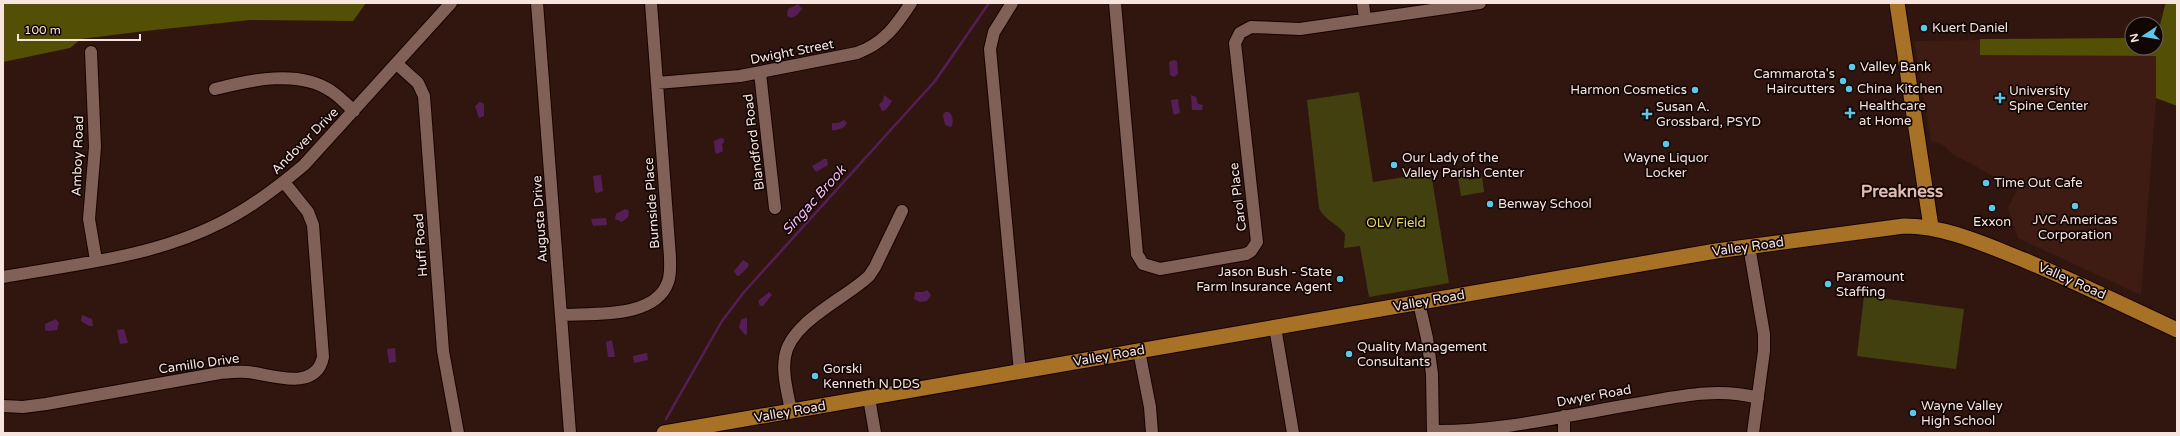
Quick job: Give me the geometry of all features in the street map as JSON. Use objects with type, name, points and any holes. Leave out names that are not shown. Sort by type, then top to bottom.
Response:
[{"type":"main road","points":[[1897,3],[1931,227]]},
{"type":"main road","name":"Valley Road","points":[[664,433],[1749,246],[1904,226],[1931,227],[1972,240],[2029,262],[2082,285],[2177,330]]},
{"type":"street","name":"Andover Drive","points":[[3,277],[146,251],[196,234],[242,211],[284,182],[318,151],[451,3]]},
{"type":"street","name":"Augusta Drive","points":[[537,3],[570,433]]},
{"type":"street","name":"Burnside Place","points":[[561,315],[636,309],[658,297],[668,283],[670,257],[650,3]]},
{"type":"street","name":"Dwight Street","points":[[657,83],[725,78],[857,53],[868,49],[888,36],[911,3]]},
{"type":"street","points":[[1012,3],[994,32],[990,49],[1020,372]]},
{"type":"street","name":"Carol Place","points":[[1115,3],[1137,254],[1143,264],[1155,269],[1246,254],[1251,251],[1257,242],[1235,43],[1240,33],[1251,27],[1258,26],[1295,29],[1480,3]]},
{"type":"street","points":[[1363,3],[1365,19]]},
{"type":"street","name":"Amboy Road","points":[[90,52],[95,147],[89,219],[96,260]]},
{"type":"street","name":"Huff Road","points":[[396,64],[418,83],[424,96],[443,351],[458,433]]},
{"type":"street","name":"Blandford Road","points":[[760,72],[775,208]]},
{"type":"street","points":[[215,89],[238,83],[296,79],[315,83],[330,91],[354,111]]},
{"type":"street","name":"Camillo Drive","points":[[3,406],[46,404],[220,372],[247,372],[292,380],[307,377],[313,374],[322,363],[323,357],[313,225],[308,212],[284,182]]},
{"type":"street","points":[[791,411],[784,365],[788,346],[793,337],[806,324],[869,276],[875,268],[902,211]]},
{"type":"street","points":[[1749,246],[1764,334],[1753,433]]},
{"type":"street","points":[[1419,303],[1432,374],[1433,432]]},
{"type":"street","points":[[1275,328],[1293,433]]},
{"type":"street","points":[[1139,351],[1150,407],[1152,433]]},
{"type":"street","name":"Dwyer Road","points":[[1433,432],[1476,430],[1693,393],[1727,392],[1758,398]]},
{"type":"street","points":[[869,398],[875,433]]},
{"type":"street","points":[[1564,416],[1564,433]]},
{"type":"shaded area","points":[[3,3],[366,3],[353,21],[250,20],[145,31],[81,39],[70,48],[3,62]]},
{"type":"shaded area","points":[[2167,3],[2177,3],[2177,106],[2156,98],[2156,56],[2164,56],[2164,16],[2162,16]]},
{"type":"shaded area","points":[[798,4],[802,9],[797,15],[791,18],[787,16],[788,9]]},
{"type":"shaded area","points":[[2124,38],[2124,56],[2156,56],[2156,98],[2141,295],[2018,238],[2008,208],[2017,189],[1951,153],[1943,145],[1931,141],[1914,41]]},
{"type":"shaded area","points":[[2124,38],[2124,56],[1980,55],[1980,39]]},
{"type":"shaded area","points":[[1173,60],[1177,61],[1178,74],[1174,77],[1170,75],[1169,62]]},
{"type":"shaded area","points":[[884,95],[892,101],[886,110],[882,111],[879,104],[883,101]]},
{"type":"shaded area","points":[[1191,95],[1196,97],[1198,104],[1203,105],[1202,110],[1192,110]]},
{"type":"shaded area","points":[[1178,99],[1180,113],[1175,115],[1173,113],[1171,100]]},
{"type":"shaded area","points":[[480,102],[484,104],[484,116],[479,118],[475,106]]},
{"type":"shaded area","points":[[945,112],[949,112],[952,117],[953,123],[951,127],[945,125],[943,115]]},
{"type":"shaded area","points":[[844,120],[847,123],[843,128],[832,130],[832,123],[838,123]]},
{"type":"shaded area","points":[[721,138],[724,139],[722,144],[723,151],[717,154],[715,152],[714,141]]},
{"type":"shaded area","points":[[824,159],[827,159],[828,165],[816,172],[812,166]]},
{"type":"shaded area","points":[[601,175],[603,191],[597,193],[595,192],[593,176]]},
{"type":"shaded area","points":[[625,209],[629,211],[628,217],[622,222],[615,219],[616,214]]},
{"type":"shaded area","points":[[606,218],[607,225],[593,226],[591,219]]},
{"type":"shaded area","points":[[743,260],[748,263],[749,266],[739,276],[737,276],[734,271]]},
{"type":"shaded area","points":[[927,290],[931,295],[927,301],[920,302],[914,299],[915,292],[923,292]]},
{"type":"shaded area","points":[[769,292],[772,295],[763,306],[760,306],[758,301]]},
{"type":"shaded area","points":[[82,315],[92,319],[93,326],[89,326],[81,321]]},
{"type":"shaded area","points":[[747,318],[747,334],[745,335],[739,327],[741,320]]},
{"type":"shaded area","points":[[56,319],[59,323],[57,330],[45,330],[45,324]]},
{"type":"shaded area","points":[[124,329],[128,343],[120,344],[117,330]]},
{"type":"shaded area","points":[[612,340],[615,357],[608,357],[606,342]]},
{"type":"shaded area","points":[[395,348],[396,362],[389,363],[387,349]]},
{"type":"shaded area","points":[[647,353],[648,360],[634,363],[633,356]]},
{"type":"green space","name":"OLV Field","points":[[1359,92],[1373,182],[1431,173],[1449,283],[1369,297],[1360,246],[1344,248],[1345,234],[1322,213],[1319,208],[1307,100]]},
{"type":"green space","points":[[1469,176],[1469,180],[1482,177],[1484,192],[1461,196],[1458,178]]},
{"type":"green space","points":[[1864,296],[1964,309],[1956,369],[1857,356]]},
{"type":"waterway","name":"Singac Brook","points":[[666,419],[722,321],[744,292],[935,81],[989,3]]},
{"type":"place","name":"Kuert Daniel","points":[[1924,28]]},
{"type":"place","name":"Valley Bank","points":[[1852,67]]},
{"type":"place","name":"Cammarota's Haircutters","points":[[1843,81]]},
{"type":"place","name":"China Kitchen","points":[[1849,89]]},
{"type":"place","name":"Harmon Cosmetics","points":[[1695,90]]},
{"type":"place","name":"University Spine Center","points":[[2000,98]]},
{"type":"place","name":"Healthcare at Home","points":[[1850,113]]},
{"type":"place","name":"Susan A. Grossbard, PSYD","points":[[1647,114]]},
{"type":"place","name":"Wayne Liquor Locker","points":[[1666,144]]},
{"type":"place","name":"Our Lady of the Valley Parish Center","points":[[1394,165]]},
{"type":"place","name":"Time Out Cafe","points":[[1986,183]]},
{"type":"place","name":"Benway School","points":[[1490,204]]},
{"type":"place","name":"JVC Americas Corporation","points":[[2075,206]]},
{"type":"place","name":"Exxon","points":[[1992,208]]},
{"type":"place","name":"Jason Bush - State Farm Insurance Agent","points":[[1340,279]]},
{"type":"place","name":"Paramount Staffing","points":[[1828,284]]},
{"type":"place","name":"Quality Management Consultants","points":[[1349,354]]},
{"type":"place","name":"Gorski Kenneth N DDS","points":[[815,376]]},
{"type":"place","name":"Wayne Valley High School","points":[[1913,413]]},
{"type":"district","name":"Preakness","points":[[1902,191]]}]
